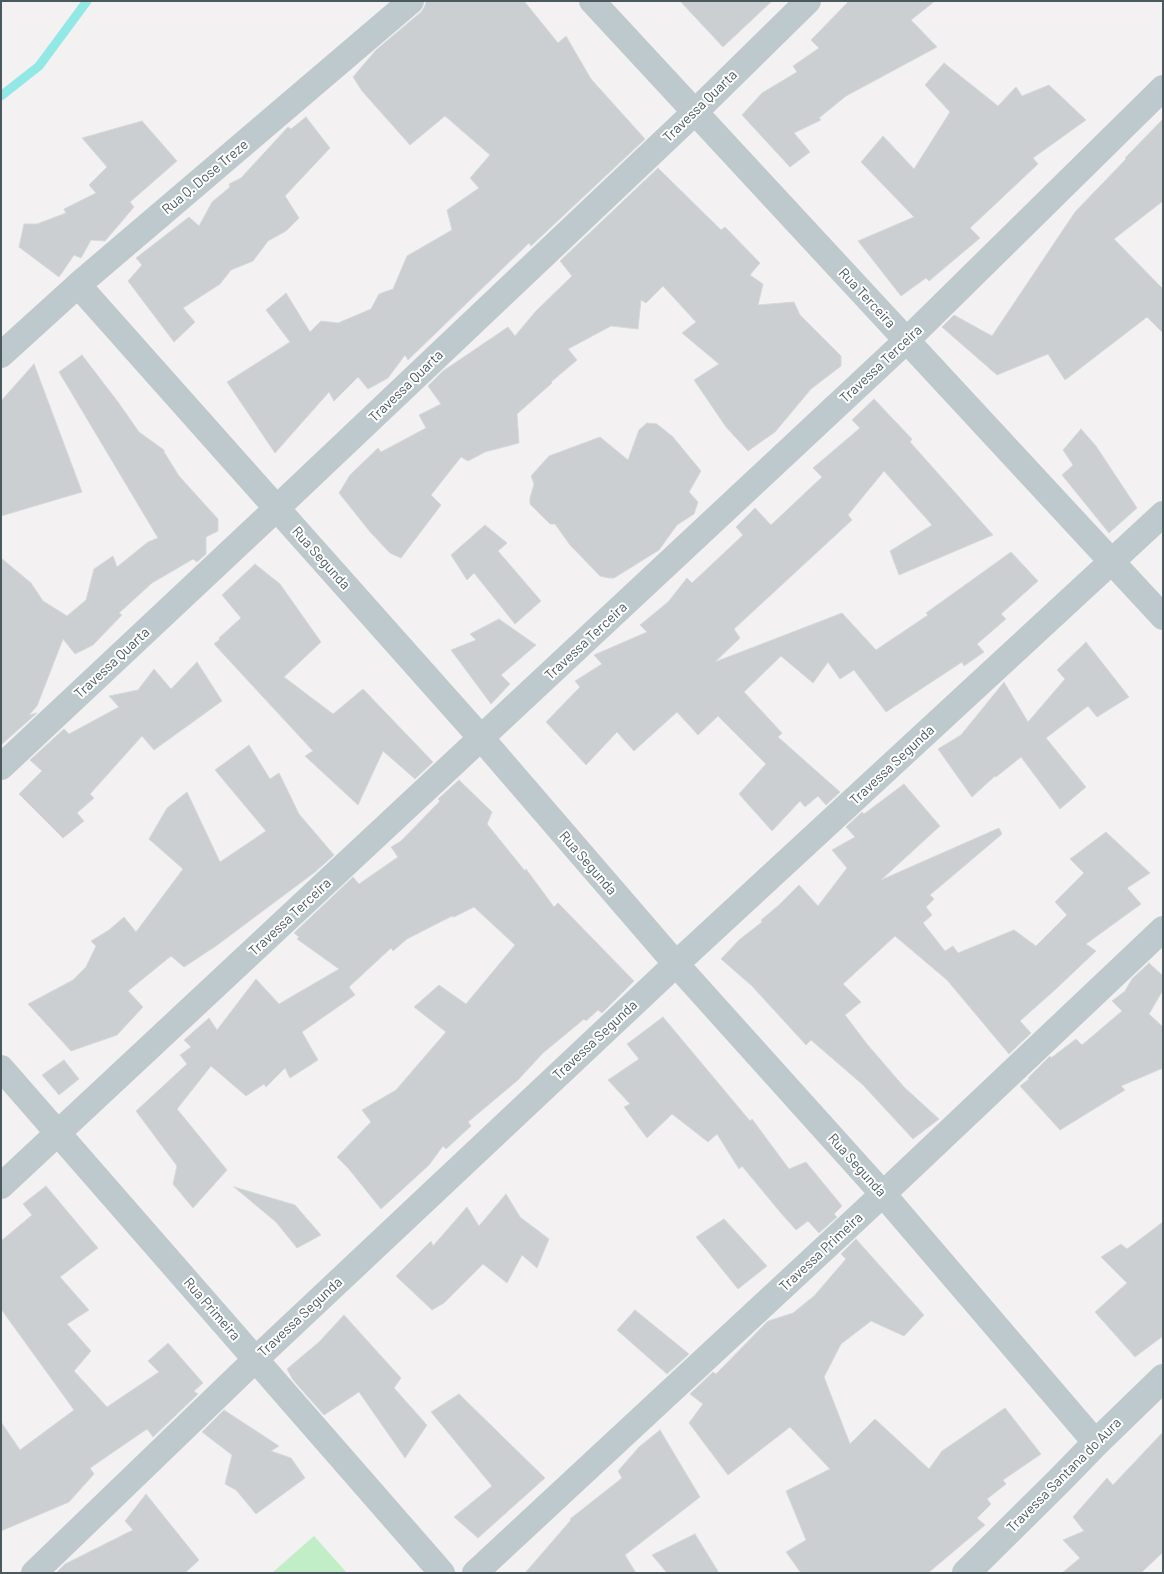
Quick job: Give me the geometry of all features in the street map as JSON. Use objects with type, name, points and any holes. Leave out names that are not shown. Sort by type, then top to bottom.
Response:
[{"type":"street","name":"Rua Q. Dose Treze","points":[[1,356],[78,286],[411,1]]},
{"type":"street","name":"Rua Terceira","points":[[592,1],[1163,617]]},
{"type":"street","name":"Travessa Quarta","points":[[1,767],[695,112],[808,1]]},
{"type":"street","name":"Travessa Terceira","points":[[1,1186],[906,340],[1163,88]]},
{"type":"street","name":"Rua Segunda","points":[[78,286],[482,738],[676,964],[884,1194],[1096,1443]]},
{"type":"street","name":"Travessa Segunda","points":[[34,1573],[256,1359],[676,964],[1163,514]]},
{"type":"street","name":"Travessa Primeira","points":[[475,1573],[884,1194],[1163,929]]},
{"type":"street","name":"Rua Primeira","points":[[1,1068],[442,1573]]},
{"type":"street","name":"Travessa Santana do Aura","points":[[966,1573],[1163,1378]]},
{"type":"green space","points":[[314,1536],[347,1573],[272,1573]]},
{"type":"building","points":[[426,1],[524,1],[558,43],[566,36],[591,79],[645,139],[531,246],[529,243],[408,360],[405,355],[388,378],[368,389],[358,377],[334,401],[329,392],[275,453],[227,382],[290,342],[266,310],[286,293],[310,332],[321,321],[338,323],[371,309],[379,294],[393,289],[407,256],[452,230],[447,210],[479,188],[470,178],[490,155],[445,116],[410,145],[362,91],[353,77],[376,50],[421,12]]},
{"type":"building","points":[[680,1],[772,1],[723,47]]},
{"type":"building","points":[[849,1],[935,1],[911,20],[937,47],[846,96],[819,118],[821,120],[794,133],[810,152],[790,167],[742,115],[762,93],[797,72],[793,66],[819,48],[811,40]]},
{"type":"building","points":[[944,63],[998,106],[1016,87],[1022,96],[1049,85],[1086,120],[1033,158],[1038,164],[970,228],[980,238],[929,281],[926,278],[901,296],[858,241],[914,217],[861,162],[883,136],[914,169],[950,112],[925,85]]},
{"type":"building","points":[[306,117],[330,148],[285,196],[299,218],[286,231],[268,241],[253,261],[231,270],[220,284],[183,308],[195,322],[174,342],[128,281],[142,265],[136,258],[189,217],[199,226],[212,202],[230,187],[229,184],[241,178],[288,127],[291,129]]},
{"type":"building","points":[[1163,119],[1163,201],[1114,239],[1163,289],[1163,333],[1147,317],[1065,380],[1048,354],[997,375],[942,327],[954,315],[992,336],[1075,212]]},
{"type":"building","points":[[142,121],[177,161],[130,202],[134,207],[105,241],[91,240],[81,258],[74,255],[59,277],[19,247],[24,224],[37,224],[66,213],[64,209],[96,193],[89,185],[107,167],[82,138]]},
{"type":"building","points":[[658,168],[721,230],[725,227],[760,263],[750,275],[763,284],[758,305],[794,302],[800,315],[841,356],[841,366],[811,389],[775,432],[748,451],[726,427],[694,380],[719,364],[682,333],[696,322],[663,286],[646,303],[641,300],[638,329],[611,326],[568,349],[577,360],[517,414],[519,443],[485,452],[468,461],[461,457],[431,495],[441,505],[401,558],[390,553],[371,533],[339,493],[350,475],[378,448],[381,452],[426,428],[419,415],[441,404],[428,386],[443,371],[508,327],[515,336],[536,311],[572,276],[560,261]]},
{"type":"building","points":[[82,355],[139,432],[164,450],[179,476],[218,519],[218,531],[206,537],[206,554],[197,562],[193,559],[152,583],[119,613],[122,615],[93,645],[75,654],[63,639],[37,706],[29,715],[37,713],[1,745],[1,558],[31,583],[43,601],[67,616],[86,600],[94,569],[113,556],[117,567],[148,542],[158,538],[59,372]]},
{"type":"building","points":[[34,364],[82,492],[1,516],[1,401]]},
{"type":"building","points":[[874,399],[912,439],[910,442],[993,535],[899,575],[890,551],[932,525],[884,471],[848,515],[852,520],[734,629],[740,638],[715,662],[842,613],[876,650],[928,615],[926,613],[1011,552],[1038,581],[1001,614],[1006,619],[977,644],[984,652],[964,666],[962,662],[886,712],[854,670],[840,679],[828,662],[813,683],[781,656],[744,692],[782,733],[778,737],[840,792],[826,805],[818,796],[805,807],[800,801],[772,831],[739,794],[766,764],[718,716],[698,735],[677,712],[634,751],[617,732],[586,765],[546,722],[580,687],[575,681],[602,664],[594,655],[647,632],[640,625],[668,602],[687,578],[692,583],[743,535],[736,527],[755,508],[771,525],[822,477],[813,468],[860,428],[852,420]]},
{"type":"building","points":[[647,423],[657,424],[673,437],[701,471],[689,492],[698,502],[694,514],[677,525],[659,550],[614,578],[600,576],[570,545],[555,524],[550,524],[530,504],[534,484],[531,476],[549,456],[600,437],[628,460],[639,430]]},
{"type":"building","points":[[1081,429],[1096,446],[1137,508],[1109,533],[1062,475],[1073,465],[1063,450]]},
{"type":"building","points":[[485,525],[507,543],[498,551],[541,601],[515,624],[474,573],[467,580],[451,555]]},
{"type":"building","points":[[255,564],[280,584],[321,642],[284,677],[333,714],[363,689],[433,762],[415,779],[383,751],[358,805],[305,756],[313,751],[214,644],[241,618],[222,595]]},
{"type":"building","points":[[499,619],[536,645],[501,675],[510,684],[491,704],[451,650],[476,640],[470,634]]},
{"type":"building","points":[[1086,642],[1129,697],[1097,717],[1088,706],[1046,738],[1086,787],[1060,809],[1021,757],[995,776],[972,797],[938,749],[961,735],[1004,682],[1028,722],[1065,679],[1057,670]]},
{"type":"building","points":[[197,662],[222,701],[154,750],[142,736],[90,794],[94,798],[77,813],[84,821],[63,838],[19,794],[42,771],[30,760],[64,729],[69,734],[119,707],[109,696],[138,690],[154,669],[171,689]]},
{"type":"building","points":[[249,745],[270,779],[279,773],[299,814],[334,855],[315,872],[216,946],[184,967],[171,956],[128,991],[143,1007],[117,1035],[71,1051],[28,1004],[73,980],[86,967],[96,946],[91,941],[109,930],[124,917],[136,932],[183,869],[149,839],[167,808],[187,792],[220,862],[266,831],[215,770]]},
{"type":"building","points":[[459,780],[492,812],[487,824],[525,871],[526,869],[554,907],[558,903],[634,981],[602,1013],[598,1010],[586,1021],[584,1019],[543,1053],[518,1080],[468,1122],[471,1126],[446,1149],[443,1146],[429,1165],[381,1209],[337,1157],[371,1122],[362,1110],[396,1090],[446,1032],[414,1007],[439,985],[466,1004],[515,945],[474,907],[407,939],[393,951],[391,948],[349,987],[355,995],[302,1032],[318,1060],[290,1078],[285,1068],[266,1087],[264,1084],[246,1096],[211,1066],[177,1109],[227,1170],[193,1208],[173,1184],[177,1166],[136,1111],[187,1064],[180,1055],[191,1047],[184,1040],[209,1018],[217,1030],[256,979],[279,1004],[339,969],[297,939],[299,937],[294,933],[353,877],[359,884],[398,857],[391,847],[401,841],[440,801],[438,799]]},
{"type":"building","points":[[904,784],[940,826],[881,880],[999,828],[1002,834],[930,895],[934,899],[926,907],[932,915],[923,923],[945,951],[953,946],[958,953],[1014,930],[1036,946],[1067,915],[1055,902],[1084,873],[1070,859],[1106,832],[1150,873],[1127,888],[1141,904],[1086,944],[1096,951],[1020,1021],[1031,1033],[1009,1054],[947,980],[895,936],[843,984],[861,1002],[845,1015],[904,1087],[939,1119],[913,1139],[863,1085],[811,1040],[806,1045],[752,986],[721,959],[799,885],[818,906],[847,868],[832,850],[855,837],[846,827],[862,812],[864,814]]},
{"type":"building","points":[[1149,963],[1163,976],[1163,990],[1149,1014],[1163,1027],[1163,1068],[1121,1086],[1125,1090],[1060,1130],[1020,1086],[1050,1056],[1051,1058],[1076,1039],[1082,1045],[1122,1011],[1112,1001],[1125,991],[1132,979]]},
{"type":"building","points":[[663,1017],[750,1121],[752,1119],[789,1169],[806,1162],[842,1206],[834,1214],[837,1217],[819,1233],[808,1221],[796,1230],[742,1166],[739,1169],[717,1134],[708,1142],[672,1114],[647,1138],[624,1107],[630,1104],[608,1080],[639,1059],[627,1044]]},
{"type":"building","points":[[64,1060],[79,1079],[59,1095],[42,1075]]},
{"type":"building","points":[[46,1186],[98,1248],[60,1277],[89,1310],[67,1324],[91,1351],[74,1371],[107,1407],[159,1372],[148,1361],[168,1343],[203,1383],[194,1391],[198,1394],[153,1437],[147,1429],[90,1468],[94,1474],[69,1502],[1,1531],[1,1422],[20,1450],[74,1410],[1,1309],[1,1241],[32,1215],[23,1204]]},
{"type":"building","points":[[234,1187],[295,1205],[321,1235],[297,1248],[276,1222]]},
{"type":"building","points":[[506,1194],[520,1217],[549,1239],[537,1268],[522,1255],[507,1283],[483,1264],[444,1303],[432,1310],[396,1276],[431,1241],[433,1246],[467,1207],[479,1226]]},
{"type":"building","points":[[724,1219],[767,1266],[738,1289],[696,1237]]},
{"type":"building","points":[[1163,1222],[1163,1336],[1135,1357],[1095,1312],[1127,1283],[1101,1257],[1121,1244],[1127,1249]]},
{"type":"building","points":[[856,1239],[924,1315],[904,1336],[871,1321],[841,1344],[824,1377],[850,1444],[875,1419],[929,1469],[942,1451],[1005,1408],[1041,1454],[1003,1480],[1006,1484],[987,1499],[991,1504],[977,1518],[985,1525],[928,1573],[801,1573],[786,1552],[806,1540],[786,1491],[830,1469],[790,1427],[728,1475],[689,1423],[703,1404],[690,1394],[713,1372],[716,1374],[768,1321],[793,1313],[814,1296],[846,1259],[841,1254]]},
{"type":"building","points":[[635,1310],[689,1354],[667,1374],[617,1330]]},
{"type":"building","points":[[344,1315],[401,1378],[394,1388],[427,1425],[405,1458],[359,1392],[324,1415],[293,1380],[287,1369],[319,1342]]},
{"type":"building","points":[[459,1394],[545,1478],[478,1538],[454,1517],[492,1486],[431,1412]]},
{"type":"building","points":[[224,1410],[279,1446],[271,1451],[291,1458],[305,1478],[256,1514],[236,1490],[225,1484],[232,1455],[202,1432]]},
{"type":"building","points":[[660,1430],[700,1497],[625,1555],[636,1573],[525,1573],[570,1519],[622,1478],[618,1471],[639,1447]]},
{"type":"building","points":[[1163,1432],[1163,1552],[1141,1573],[1062,1573],[1080,1558],[1063,1540],[1084,1531],[1073,1517],[1107,1478],[1113,1485]]},
{"type":"building","points":[[146,1494],[199,1560],[185,1573],[56,1573],[65,1564],[133,1530],[125,1521]]},
{"type":"building","points":[[695,1534],[719,1573],[667,1573],[652,1555]]},
{"type":"waterway","points":[[1,96],[39,66],[87,1]]}]
